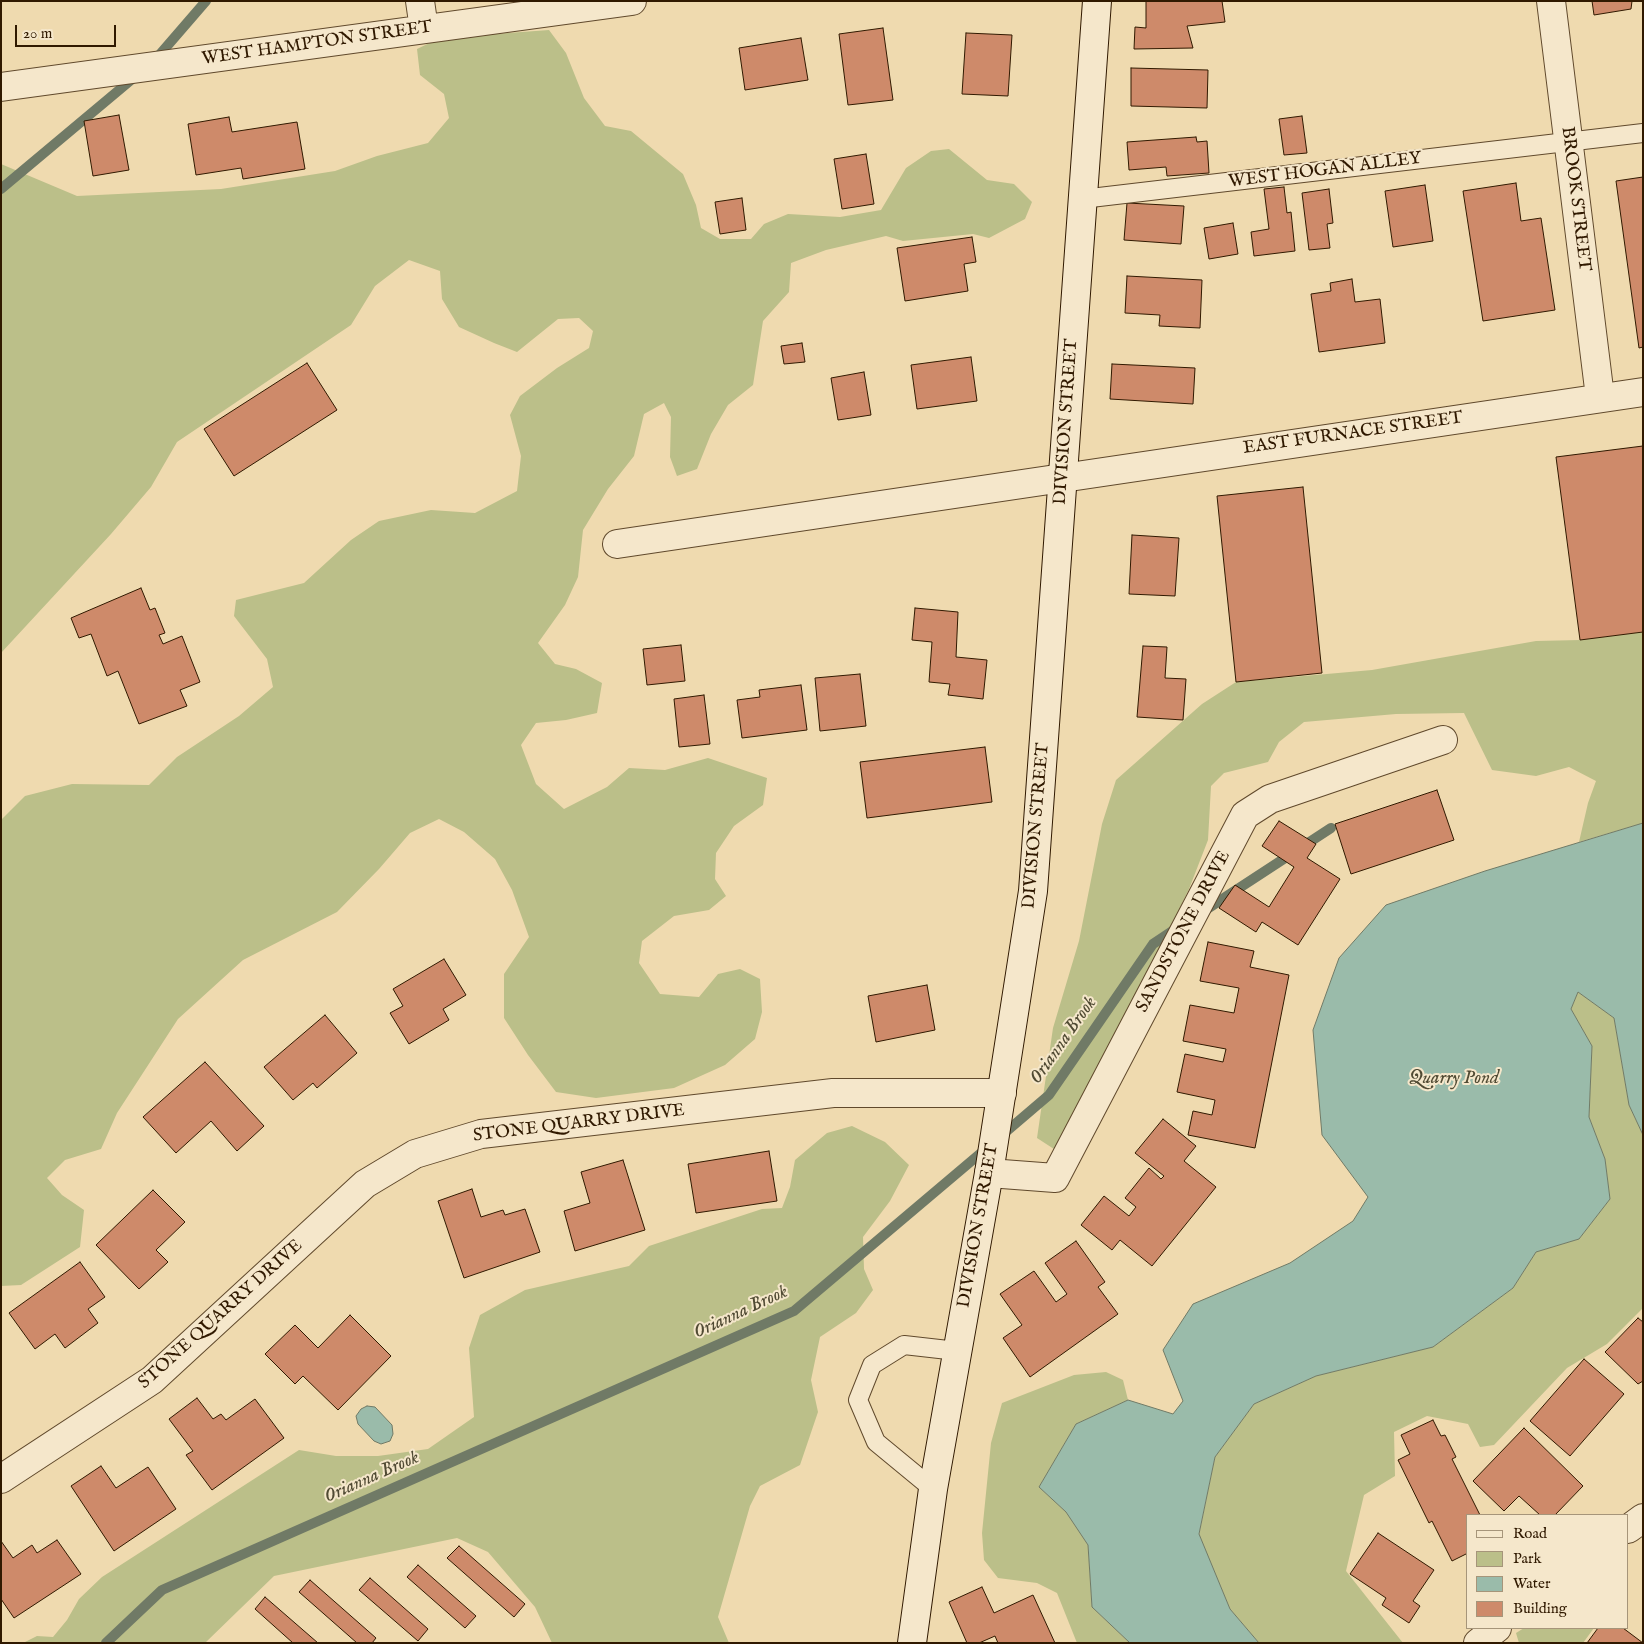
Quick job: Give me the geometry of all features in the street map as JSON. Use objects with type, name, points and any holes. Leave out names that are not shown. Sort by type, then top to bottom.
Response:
[{"type":"street","points":[[420,1],[424,29]]},
{"type":"street","name":"WEST HAMPTON STREET","points":[[1,87],[632,1]]},
{"type":"street","name":"DIVISION STREET","points":[[912,1643],[933,1489],[990,1173],[1033,891],[1097,1]]},
{"type":"street","name":"BROOK STREET","points":[[1551,1],[1600,397]]},
{"type":"street","name":"EAST FURNACE STREET","points":[[617,544],[1064,476],[1643,392]]},
{"type":"street","name":"SANDSTONE DRIVE","points":[[990,1173],[1055,1178],[1246,815],[1270,799],[1443,740]]},
{"type":"street","name":"STONE QUARRY DRIVE","points":[[1,1479],[152,1380],[365,1184],[415,1154],[481,1134],[833,1093],[1002,1093]]},
{"type":"street","points":[[1629,1528],[1643,1518]]},
{"type":"street","points":[[1478,1643],[1497,1629]]},
{"type":"lane","name":"WEST HOGAN ALLEY","points":[[1082,199],[1643,133]]},
{"type":"lane","points":[[933,1489],[876,1442],[858,1400],[872,1365],[904,1345],[958,1351]]},
{"type":"green space","points":[[549,30],[566,53],[584,98],[605,126],[631,131],[683,174],[696,205],[701,228],[720,239],[751,239],[764,224],[788,214],[840,217],[881,210],[906,168],[931,151],[949,149],[987,180],[1014,184],[1032,202],[1025,219],[989,238],[973,234],[903,241],[886,236],[826,250],[791,263],[789,292],[763,321],[753,385],[728,405],[711,434],[697,469],[677,476],[670,457],[671,417],[664,403],[644,414],[634,456],[608,489],[583,530],[578,577],[565,605],[538,643],[555,664],[576,669],[602,683],[597,713],[566,720],[536,723],[521,745],[536,784],[564,809],[607,787],[629,768],[665,770],[708,758],[767,778],[763,805],[734,826],[716,853],[715,879],[726,896],[709,910],[674,916],[642,941],[639,963],[660,994],[699,997],[718,974],[740,969],[760,979],[762,1012],[755,1039],[725,1065],[674,1088],[596,1098],[556,1092],[528,1055],[504,1018],[504,974],[529,937],[512,890],[495,859],[464,832],[439,819],[410,833],[379,869],[337,912],[243,960],[178,1019],[117,1113],[101,1149],[65,1160],[47,1178],[62,1195],[84,1210],[80,1247],[21,1285],[1,1286],[1,820],[25,796],[72,784],[149,785],[177,757],[239,716],[273,687],[267,659],[234,616],[236,600],[304,583],[351,540],[379,521],[431,510],[475,513],[517,491],[521,456],[510,415],[520,396],[557,368],[589,348],[593,331],[579,318],[558,319],[517,352],[459,327],[442,299],[440,271],[409,260],[375,286],[351,325],[177,442],[151,487],[111,534],[1,653],[1,164],[77,196],[221,189],[335,171],[377,156],[428,143],[449,118],[444,94],[420,75],[417,49],[440,38]]},
{"type":"green space","points":[[1643,632],[1643,823],[1579,842],[1588,803],[1596,781],[1569,767],[1536,776],[1492,770],[1464,713],[1396,714],[1304,722],[1279,742],[1268,762],[1224,773],[1211,786],[1208,840],[1189,889],[1123,1024],[1057,1151],[1037,1138],[1053,1028],[1079,941],[1102,824],[1116,780],[1202,704],[1236,682],[1372,670],[1536,641],[1580,640]]},
{"type":"green space","points":[[1578,992],[1614,1018],[1629,1105],[1643,1135],[1643,1308],[1607,1344],[1567,1368],[1494,1445],[1480,1447],[1468,1424],[1427,1416],[1394,1432],[1395,1476],[1364,1495],[1346,1571],[1403,1643],[1259,1643],[1230,1609],[1199,1535],[1215,1457],[1254,1404],[1316,1376],[1433,1347],[1513,1288],[1536,1252],[1579,1239],[1610,1199],[1605,1159],[1589,1117],[1592,1046],[1571,1009]]},
{"type":"green space","points":[[852,1126],[885,1142],[909,1165],[890,1201],[863,1237],[864,1269],[873,1290],[856,1313],[820,1337],[811,1380],[818,1412],[800,1465],[760,1486],[750,1506],[718,1617],[729,1643],[552,1643],[535,1607],[488,1552],[457,1538],[274,1576],[205,1643],[23,1643],[37,1636],[53,1637],[67,1620],[79,1599],[102,1577],[299,1450],[336,1456],[378,1456],[428,1449],[474,1417],[469,1348],[480,1315],[525,1290],[629,1266],[649,1246],[762,1209],[782,1208],[790,1187],[795,1160],[827,1133]]},
{"type":"green space","points":[[1106,1372],[1123,1380],[1128,1400],[1076,1424],[1039,1487],[1066,1512],[1088,1545],[1092,1607],[1130,1643],[1077,1643],[1057,1593],[1037,1583],[998,1578],[984,1560],[982,1533],[991,1443],[1002,1403],[1074,1375]]},
{"type":"green space","points":[[1522,1629],[1593,1629],[1583,1643],[1519,1643],[1516,1633]]},
{"type":"water","name":"Quarry Pond","points":[[1643,823],[1643,1135],[1629,1105],[1614,1018],[1578,992],[1571,1009],[1592,1046],[1589,1117],[1605,1159],[1610,1199],[1579,1239],[1536,1252],[1513,1288],[1433,1347],[1316,1376],[1254,1404],[1215,1457],[1199,1534],[1230,1609],[1259,1643],[1130,1643],[1092,1607],[1088,1545],[1066,1512],[1039,1487],[1076,1424],[1128,1400],[1173,1414],[1183,1401],[1163,1350],[1193,1304],[1290,1263],[1353,1221],[1368,1197],[1322,1135],[1313,1030],[1339,958],[1386,905],[1485,871]]},
{"type":"water","points":[[367,1406],[375,1407],[392,1425],[393,1434],[390,1441],[381,1444],[374,1441],[358,1424],[356,1416],[361,1409]]},
{"type":"building","points":[[1146,1],[1222,1],[1225,22],[1187,26],[1193,48],[1134,49],[1135,27],[1146,28]]},
{"type":"building","points":[[1592,1],[1632,1],[1631,9],[1594,15]]},
{"type":"building","points":[[883,28],[893,100],[848,105],[839,34]]},
{"type":"building","points":[[966,33],[1012,35],[1008,96],[962,94]]},
{"type":"building","points":[[801,38],[808,80],[745,90],[739,48]]},
{"type":"building","points":[[1131,68],[1208,70],[1207,108],[1131,106]]},
{"type":"building","points":[[119,115],[129,170],[93,176],[84,121]]},
{"type":"building","points":[[1302,116],[1307,153],[1284,155],[1279,119]]},
{"type":"building","points":[[229,117],[232,132],[297,122],[305,169],[243,179],[241,168],[196,175],[188,124]]},
{"type":"building","points":[[1196,137],[1197,142],[1207,141],[1209,173],[1167,176],[1166,167],[1129,170],[1127,142]]},
{"type":"building","points":[[866,154],[874,204],[842,209],[834,159]]},
{"type":"building","points":[[1643,177],[1643,347],[1639,348],[1616,181]]},
{"type":"building","points":[[1516,183],[1521,221],[1541,218],[1555,310],[1483,321],[1463,191]]},
{"type":"building","points":[[1425,185],[1433,241],[1393,247],[1385,191]]},
{"type":"building","points":[[1284,187],[1287,213],[1291,212],[1295,251],[1254,256],[1251,232],[1269,229],[1264,189]]},
{"type":"building","points":[[1329,189],[1333,223],[1327,224],[1330,248],[1309,250],[1302,193]]},
{"type":"building","points":[[742,198],[746,230],[720,234],[715,202]]},
{"type":"building","points":[[1127,203],[1184,206],[1181,244],[1124,240]]},
{"type":"building","points":[[1233,223],[1238,254],[1209,259],[1204,228]]},
{"type":"building","points":[[972,237],[976,262],[964,264],[968,291],[905,301],[897,248]]},
{"type":"building","points":[[1127,276],[1202,280],[1200,328],[1159,326],[1160,315],[1125,313]]},
{"type":"building","points":[[1352,279],[1355,302],[1380,299],[1385,343],[1319,352],[1311,294],[1331,291],[1330,283]]},
{"type":"building","points":[[802,343],[805,362],[784,364],[781,346]]},
{"type":"building","points":[[971,357],[977,401],[917,409],[911,365]]},
{"type":"building","points":[[307,363],[337,410],[234,476],[204,429]]},
{"type":"building","points":[[1112,364],[1195,368],[1193,404],[1110,399]]},
{"type":"building","points":[[864,372],[871,415],[838,420],[831,378]]},
{"type":"building","points":[[1643,446],[1643,632],[1580,640],[1556,457]]},
{"type":"building","points":[[1303,487],[1322,673],[1236,682],[1217,496]]},
{"type":"building","points":[[1132,535],[1179,538],[1175,596],[1129,594]]},
{"type":"building","points":[[141,588],[150,610],[155,608],[165,633],[159,635],[163,644],[182,636],[200,682],[180,690],[187,706],[139,724],[118,671],[107,676],[91,634],[79,638],[71,618]]},
{"type":"building","points":[[915,608],[958,612],[956,657],[987,660],[983,699],[948,695],[950,684],[929,682],[932,642],[912,640]]},
{"type":"building","points":[[681,645],[685,681],[647,685],[643,649]]},
{"type":"building","points":[[1143,646],[1167,647],[1165,678],[1186,679],[1183,720],[1137,717]]},
{"type":"building","points":[[860,674],[866,726],[820,731],[815,678]]},
{"type":"building","points":[[801,685],[807,730],[742,738],[737,700],[760,697],[759,690]]},
{"type":"building","points":[[704,695],[710,744],[679,747],[674,699]]},
{"type":"building","points":[[985,747],[992,802],[867,818],[860,762]]},
{"type":"building","points":[[1437,790],[1454,840],[1351,874],[1335,824]]},
{"type":"building","points":[[1279,821],[1316,844],[1307,858],[1340,879],[1298,945],[1262,922],[1256,932],[1219,908],[1235,885],[1269,907],[1294,867],[1262,846]]},
{"type":"building","points":[[1208,942],[1254,951],[1250,967],[1289,975],[1255,1148],[1188,1135],[1193,1111],[1212,1115],[1215,1100],[1177,1092],[1185,1054],[1223,1062],[1226,1049],[1183,1041],[1190,1005],[1234,1013],[1239,988],[1200,981]]},
{"type":"building","points":[[444,959],[466,995],[443,1009],[449,1020],[409,1044],[390,1013],[403,1006],[393,989]]},
{"type":"building","points":[[927,985],[935,1030],[876,1042],[868,996]]},
{"type":"building","points":[[325,1015],[357,1053],[317,1088],[313,1083],[293,1100],[264,1067]]},
{"type":"building","points":[[205,1062],[264,1126],[237,1151],[211,1121],[176,1153],[143,1117]]},
{"type":"building","points":[[1163,1119],[1196,1146],[1184,1161],[1216,1187],[1152,1266],[1120,1240],[1112,1250],[1081,1225],[1104,1196],[1129,1216],[1136,1207],[1125,1198],[1149,1168],[1161,1179],[1164,1176],[1135,1153]]},
{"type":"building","points":[[769,1151],[777,1201],[696,1213],[688,1164]]},
{"type":"building","points":[[623,1160],[645,1230],[575,1251],[564,1211],[590,1203],[581,1172]]},
{"type":"building","points":[[472,1189],[481,1217],[503,1210],[505,1215],[525,1209],[540,1252],[464,1278],[438,1201]]},
{"type":"building","points":[[153,1190],[185,1222],[156,1250],[168,1262],[139,1289],[96,1245]]},
{"type":"building","points":[[1076,1241],[1105,1282],[1098,1287],[1118,1314],[1030,1377],[1003,1338],[1022,1325],[1000,1294],[1034,1271],[1056,1302],[1067,1294],[1045,1263]]},
{"type":"building","points":[[80,1262],[105,1297],[88,1309],[98,1323],[65,1348],[55,1334],[35,1349],[9,1313]]},
{"type":"building","points":[[350,1315],[391,1356],[338,1410],[303,1376],[295,1384],[265,1354],[295,1325],[318,1348]]},
{"type":"building","points":[[1638,1318],[1643,1322],[1643,1381],[1638,1384],[1605,1352]]},
{"type":"building","points":[[1584,1359],[1624,1394],[1570,1456],[1530,1421]]},
{"type":"building","points":[[197,1398],[213,1419],[221,1414],[226,1420],[255,1399],[284,1438],[212,1490],[186,1455],[193,1451],[169,1419]]},
{"type":"building","points":[[1433,1420],[1441,1436],[1445,1435],[1456,1457],[1452,1459],[1480,1514],[1466,1514],[1466,1554],[1452,1561],[1432,1521],[1429,1523],[1398,1460],[1410,1454],[1401,1435]]},
{"type":"building","points":[[1524,1428],[1583,1486],[1556,1514],[1539,1514],[1519,1496],[1504,1511],[1473,1481]]},
{"type":"building","points":[[101,1466],[116,1488],[148,1467],[176,1509],[114,1551],[71,1486]]},
{"type":"building","points":[[1378,1533],[1434,1570],[1413,1601],[1420,1606],[1409,1623],[1382,1605],[1386,1598],[1350,1574]]},
{"type":"building","points":[[57,1540],[81,1574],[14,1618],[1,1599],[1,1541],[13,1558],[32,1545],[37,1553]]},
{"type":"building","points":[[459,1546],[525,1604],[514,1617],[447,1558]]},
{"type":"building","points":[[418,1565],[476,1616],[465,1628],[407,1577]]},
{"type":"building","points":[[370,1578],[428,1629],[418,1641],[359,1590]]},
{"type":"building","points":[[310,1580],[376,1638],[372,1643],[357,1643],[299,1592]]},
{"type":"building","points":[[982,1587],[994,1613],[1033,1595],[1055,1643],[998,1643],[995,1636],[979,1643],[967,1643],[949,1602]]},
{"type":"building","points":[[265,1597],[318,1643],[293,1643],[255,1609]]},
{"type":"building","points":[[1597,1629],[1624,1629],[1643,1643],[1587,1643]]},
{"type":"waterway","points":[[155,60],[206,1]]},
{"type":"waterway","points":[[1,189],[137,75]]},
{"type":"waterway","name":"Orianna Brook","points":[[1204,911],[1331,828]]},
{"type":"waterway","name":"Orianna Brook","points":[[1001,1136],[1049,1095],[1153,944],[1177,928]]},
{"type":"waterway","name":"Orianna Brook","points":[[106,1643],[162,1590],[794,1311],[988,1147]]}]
